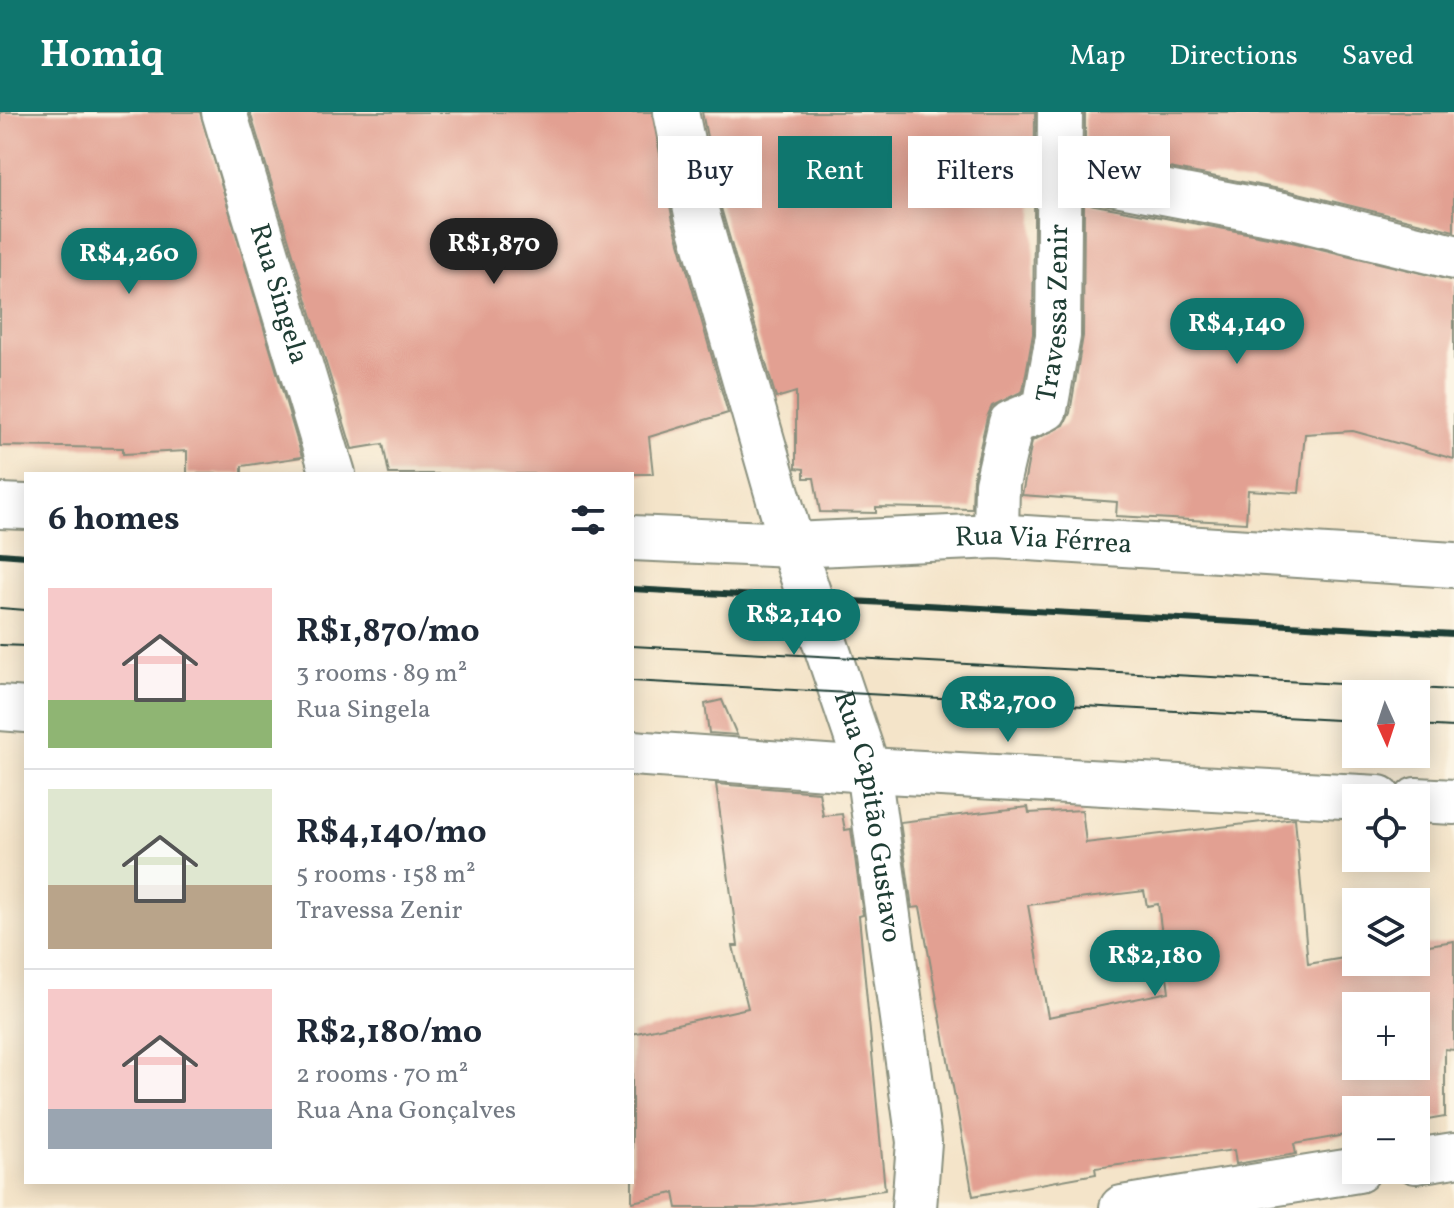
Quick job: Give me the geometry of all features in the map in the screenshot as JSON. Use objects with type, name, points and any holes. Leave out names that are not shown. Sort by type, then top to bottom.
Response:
[{"type":"street","name":"Rua Singela","points":[[224,112],[332,472]]},
{"type":"street","name":"Rua Capitão Gustavo","points":[[676,112],[697,214],[792,545],[868,770],[919,1142],[914,1208]]},
{"type":"street","name":"Travessa Zenir","points":[[996,536],[997,484],[1011,423],[1045,409],[1058,336],[1057,172],[1060,112]]},
{"type":"street","points":[[1057,172],[1284,215],[1454,257]]},
{"type":"street","points":[[0,506],[24,507]]},
{"type":"street","name":"Rua Via Férrea","points":[[634,538],[792,545],[996,536],[1454,565]]},
{"type":"street","points":[[0,708],[24,710]]},
{"type":"street","points":[[634,753],[868,770],[1342,796]]},
{"type":"street","points":[[1430,801],[1454,802]]},
{"type":"street","points":[[1430,1159],[1454,1155]]},
{"type":"street","points":[[1122,1208],[1342,1173]]},
{"type":"building","points":[[0,112],[200,112],[302,457],[242,466],[242,472],[187,472],[187,451],[123,454],[123,448],[0,446]]},
{"type":"building","points":[[250,112],[652,112],[658,143],[658,208],[670,208],[728,413],[649,437],[653,474],[389,472],[383,444],[352,449]]},
{"type":"building","points":[[702,112],[1035,112],[1035,136],[908,136],[908,208],[1034,208],[1033,334],[1023,391],[992,406],[987,417],[973,479],[972,509],[876,507],[876,513],[820,512],[814,478],[804,478],[804,469],[796,468],[796,392],[776,398],[721,208],[762,208],[762,136],[707,136]]},
{"type":"building","points":[[1085,112],[1454,112],[1454,231],[1290,191],[1170,168],[1170,136],[1085,136]]},
{"type":"building","points":[[1084,208],[1111,208],[1279,239],[1454,281],[1454,459],[1353,431],[1305,434],[1299,493],[1248,490],[1246,523],[1116,516],[1117,502],[1022,495],[1032,441],[1064,425],[1070,413],[1083,336]]},
{"type":"building","points":[[722,700],[737,735],[709,733],[705,704]]},
{"type":"building","points":[[716,784],[819,792],[823,816],[842,814],[845,830],[851,829],[863,915],[859,916],[885,1190],[756,1208],[677,1208],[674,1193],[632,1202],[634,1034],[748,1008],[733,946],[738,946]]},
{"type":"building","points":[[1028,807],[1029,813],[1082,810],[1086,843],[1295,818],[1308,964],[1342,958],[1342,976],[1430,976],[1430,945],[1454,941],[1454,1050],[1445,1049],[1445,1117],[1430,1120],[1430,1096],[1342,1096],[1342,1135],[1294,1144],[1296,1154],[1236,1164],[1234,1150],[1095,1168],[1096,1174],[973,1196],[920,907],[912,908],[900,822]],"holes":[[[1144,891],[1147,906],[1158,904],[1169,992],[1048,1017],[1028,905]]]},
{"type":"tram line","points":[[0,608],[24,610]]},
{"type":"tram line","points":[[0,645],[24,646]]},
{"type":"tram line","points":[[634,646],[1454,690]]},
{"type":"tram line","points":[[634,681],[1342,720]]},
{"type":"tram line","points":[[1430,726],[1454,727]]},
{"type":"railway","points":[[0,554],[24,556]]},
{"type":"railway","points":[[634,589],[1454,634]]}]
